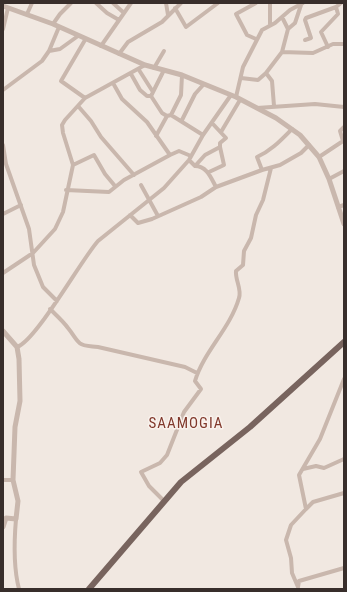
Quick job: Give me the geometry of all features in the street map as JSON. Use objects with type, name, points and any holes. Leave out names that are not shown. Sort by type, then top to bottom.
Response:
[{"type":"main road","points":[[89,589],[181,482],[250,427],[343,346]]},
{"type":"street","points":[[27,14],[32,3]]},
{"type":"street","points":[[53,24],[71,3]]},
{"type":"street","points":[[96,3],[107,13],[119,20]]},
{"type":"street","points":[[113,3],[124,13]]},
{"type":"street","points":[[101,46],[131,3]]},
{"type":"street","points":[[166,3],[168,15]]},
{"type":"street","points":[[119,54],[128,42],[155,26],[181,3]]},
{"type":"street","points":[[174,8],[186,27],[218,3]]},
{"type":"street","points":[[256,3],[236,14],[247,35],[256,38]]},
{"type":"street","points":[[270,3],[270,24]]},
{"type":"street","points":[[305,40],[311,38],[305,20],[306,18],[336,7],[341,3]]},
{"type":"street","points":[[241,78],[256,80],[266,73],[282,52],[288,29],[295,23],[302,4]]},
{"type":"street","points":[[221,132],[236,97],[243,67],[256,38],[262,30],[270,24],[290,10],[302,4]]},
{"type":"street","points":[[3,29],[5,7],[53,24],[85,40],[145,65],[182,75],[236,97],[257,108],[292,129],[319,157],[329,179],[344,224]]},
{"type":"street","points":[[328,47],[322,32],[328,23],[338,14],[336,7]]},
{"type":"street","points":[[282,17],[288,29]]},
{"type":"street","points":[[3,90],[42,61],[49,51],[59,27]]},
{"type":"street","points":[[49,51],[60,49],[78,36]]},
{"type":"street","points":[[85,40],[61,81],[85,98]]},
{"type":"street","points":[[282,52],[313,53],[333,44],[344,44]]},
{"type":"street","points":[[154,68],[164,51]]},
{"type":"street","points":[[3,272],[33,252],[55,229],[63,212],[66,190],[73,165],[62,125],[85,98],[139,70],[145,65]]},
{"type":"street","points":[[139,70],[162,113],[182,120],[203,135]]},
{"type":"street","points":[[131,74],[140,90],[147,96],[152,94],[164,70]]},
{"type":"street","points":[[266,73],[272,81],[274,106]]},
{"type":"street","points":[[156,136],[181,95],[182,75]]},
{"type":"street","points":[[113,83],[125,102],[135,110],[170,154]]},
{"type":"street","points":[[182,120],[195,94],[204,84]]},
{"type":"street","points":[[17,347],[30,336],[57,301],[90,250],[164,188],[190,158],[203,135],[212,123],[236,97]]},
{"type":"street","points":[[257,108],[318,104],[344,107]]},
{"type":"street","points":[[78,106],[91,121],[101,137],[134,175]]},
{"type":"street","points":[[209,172],[224,164],[220,143],[226,138],[212,123]]},
{"type":"street","points":[[319,157],[343,141],[340,131],[344,127]]},
{"type":"street","points":[[262,170],[257,157],[268,152],[271,147],[292,129]]},
{"type":"street","points":[[3,145],[4,158],[29,230],[34,265],[43,287],[57,301]]},
{"type":"street","points":[[130,215],[138,223],[158,216],[201,197],[216,187],[271,168],[296,156],[309,145]]},
{"type":"street","points":[[195,166],[205,155],[220,147]]},
{"type":"street","points":[[66,190],[109,192],[115,186],[170,154],[179,151],[190,158],[195,166]]},
{"type":"street","points":[[73,165],[94,155],[105,174],[115,186]]},
{"type":"street","points":[[195,166],[198,165],[209,172],[216,187]]},
{"type":"street","points":[[164,501],[149,486],[141,472],[160,463],[167,455],[182,415],[201,389],[195,380],[197,373],[199,367],[228,323],[239,297],[236,271],[243,265],[244,251],[251,238],[256,215],[263,200],[271,168]]},
{"type":"street","points":[[329,179],[343,173]]},
{"type":"street","points":[[142,185],[148,201],[158,216]]},
{"type":"street","points":[[338,207],[344,204]]},
{"type":"street","points":[[3,214],[21,205]]},
{"type":"street","points":[[50,309],[68,328],[77,342],[87,346],[98,347],[185,367],[197,373]]},
{"type":"street","points":[[3,331],[17,347],[20,401],[15,427],[13,480],[18,501],[14,545],[16,576],[19,589]]},
{"type":"street","points":[[306,509],[299,482],[299,475],[320,439],[344,379]]},
{"type":"street","points":[[303,469],[316,466],[324,468],[344,460]]},
{"type":"street","points":[[3,480],[13,480]]},
{"type":"street","points":[[298,588],[292,573],[291,558],[286,540],[291,525],[313,502],[344,494]]},
{"type":"street","points":[[3,527],[6,518],[16,519]]},
{"type":"street","points":[[298,588],[299,581],[344,568]]},
{"type":"district","name":"SAAMOGIA","points":[[186,424]]}]
